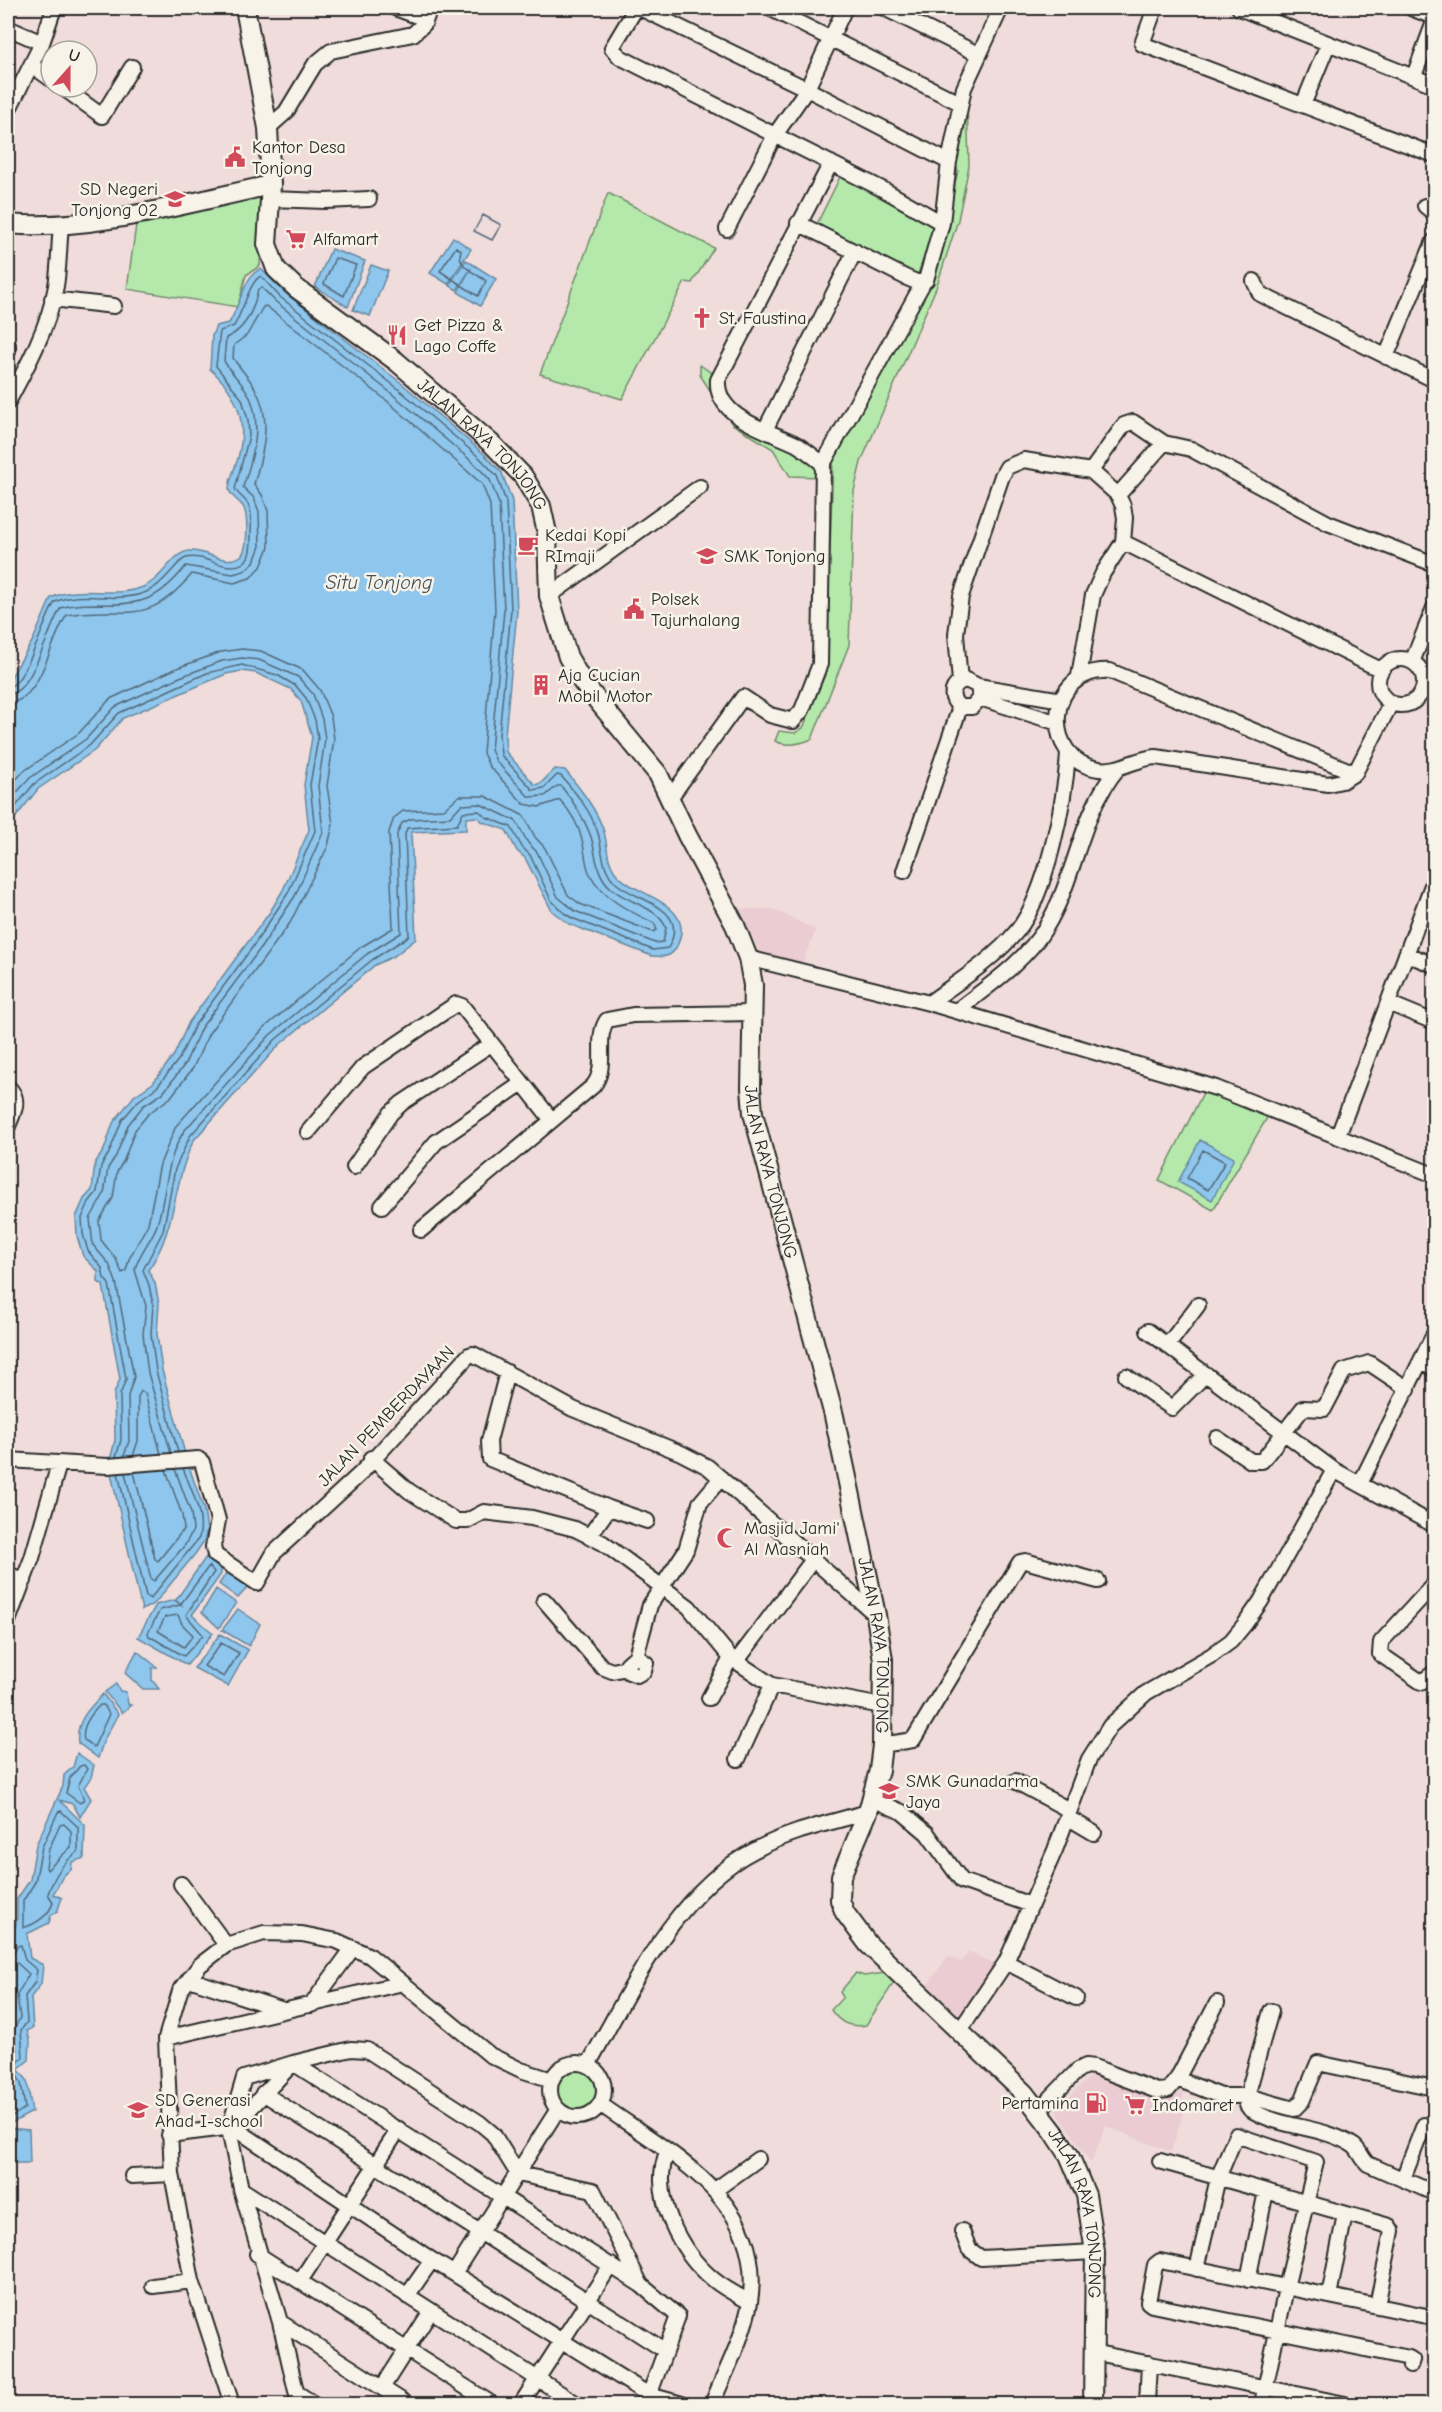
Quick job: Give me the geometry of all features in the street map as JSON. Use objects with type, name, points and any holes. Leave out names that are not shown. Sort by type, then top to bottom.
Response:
[{"type":"main road","name":"JALAN RAYA TONJONG","points":[[246,8],[268,128],[271,192],[267,244],[276,269],[296,288],[396,361],[493,445],[523,476],[541,506],[547,533],[549,596],[568,657],[583,683],[658,774],[687,835],[735,925],[748,958],[753,985],[754,1013],[751,1088],[753,1113],[834,1416],[876,1615],[883,1660],[882,1745],[870,1805],[841,1876],[840,1900],[845,1913],[868,1944],[1039,2110],[1066,2151],[1080,2178],[1090,2216],[1095,2253],[1093,2404]]},
{"type":"main road","points":[[8,224],[61,225],[271,192]]},
{"type":"street","points":[[43,39],[54,8]]},
{"type":"street","points":[[268,128],[286,112],[321,57],[331,51],[413,34],[420,30],[427,13],[395,8]]},
{"type":"street","points":[[942,223],[831,163],[614,53],[612,48],[615,39],[638,8],[807,88],[949,162]]},
{"type":"street","points":[[769,8],[960,103]]},
{"type":"street","points":[[727,230],[776,135],[807,88],[845,8]]},
{"type":"street","points":[[884,8],[978,54]]},
{"type":"street","points":[[670,798],[743,697],[781,720],[793,721],[802,710],[820,664],[823,464],[928,275],[942,223],[949,162],[960,103],[978,54],[999,8]]},
{"type":"street","points":[[1152,8],[1142,44],[1434,155]]},
{"type":"street","points":[[1239,8],[1434,85]]},
{"type":"street","points":[[1411,8],[1434,17]]},
{"type":"street","points":[[1414,76],[1434,22]]},
{"type":"street","points":[[8,28],[39,42]]},
{"type":"street","points":[[1303,105],[1328,44]]},
{"type":"street","points":[[8,111],[39,49]]},
{"type":"street","points":[[31,64],[39,70]]},
{"type":"street","points":[[79,99],[102,116],[132,67]]},
{"type":"street","points":[[823,464],[806,450],[733,412],[722,401],[717,390],[718,380],[831,163]]},
{"type":"street","points":[[271,192],[325,201],[369,199]]},
{"type":"street","points":[[798,223],[907,278],[923,283]]},
{"type":"street","points":[[8,402],[27,364],[52,300],[61,225]]},
{"type":"street","points":[[1386,357],[1434,241]]},
{"type":"street","points":[[765,430],[855,250]]},
{"type":"street","points":[[1254,281],[1260,294],[1434,380]]},
{"type":"street","points":[[52,300],[114,306]]},
{"type":"street","points":[[8,345],[8,351]]},
{"type":"street","points":[[1091,471],[1124,425],[1128,422],[1138,424],[1164,443],[1191,449],[1328,523],[1434,564]]},
{"type":"street","points":[[1118,495],[1164,443]]},
{"type":"street","points":[[960,682],[956,634],[961,596],[1002,476],[1008,467],[1024,460],[1091,471],[1118,495],[1125,518],[1123,542],[1103,573],[1093,595],[1079,676]]},
{"type":"street","points":[[549,596],[700,487]]},
{"type":"street","points":[[1123,542],[1381,670]]},
{"type":"street","points":[[1412,662],[1434,608]]},
{"type":"street","points":[[1395,660],[1412,662],[1424,676],[1429,688],[1408,704],[1391,703],[1379,689],[1381,670],[1395,660]]},
{"type":"street","points":[[928,1003],[976,969],[1007,942],[1028,914],[1058,825],[1066,782],[1068,753],[1058,723],[1062,700],[1073,681],[1079,676],[1099,670],[1122,674],[1355,773]]},
{"type":"street","points":[[979,692],[972,707],[960,707],[955,703],[952,691],[960,682],[966,680],[979,692],[1058,723]]},
{"type":"street","points":[[979,692],[1062,700]]},
{"type":"street","points":[[1068,753],[1076,760],[1095,769],[1118,768],[1132,761],[1156,757],[1317,784],[1335,783],[1355,773],[1391,703]]},
{"type":"street","points":[[904,871],[960,707]]},
{"type":"street","points":[[956,1011],[1037,942],[1056,910],[1090,813],[1101,791],[1118,768]]},
{"type":"street","points":[[1338,1136],[1407,954],[1429,910],[1434,880]]},
{"type":"street","points":[[1407,954],[1434,965]]},
{"type":"street","points":[[748,958],[928,1003],[1216,1088],[1434,1175]]},
{"type":"street","points":[[1388,1003],[1434,1022]]},
{"type":"street","points":[[308,1132],[363,1067],[453,1004],[462,1006],[521,1084],[551,1119]]},
{"type":"street","points":[[421,1230],[598,1080],[604,1027],[607,1020],[633,1015],[754,1013]]},
{"type":"street","points":[[354,1167],[392,1113],[402,1103],[491,1044]]},
{"type":"street","points":[[382,1206],[436,1142],[521,1084]]},
{"type":"street","points":[[8,1087],[15,1095],[16,1105],[8,1126]]},
{"type":"street","points":[[1168,1345],[1198,1305]]},
{"type":"street","points":[[1148,1330],[1334,1470],[1434,1526]]},
{"type":"street","points":[[1360,1484],[1434,1334]]},
{"type":"street","name":"JALAN PEMBERDAYAAN","points":[[8,1460],[107,1466],[196,1458],[202,1462],[218,1520],[213,1547],[215,1555],[257,1583],[274,1553],[360,1474],[371,1458],[469,1355],[478,1356],[573,1409],[688,1457],[721,1478],[812,1562],[876,1615]]},
{"type":"street","points":[[1422,1360],[1434,1369]]},
{"type":"street","points":[[1217,1438],[1257,1462],[1262,1461],[1303,1408],[1324,1409],[1344,1371],[1359,1365],[1369,1363],[1408,1389]]},
{"type":"street","points":[[507,1372],[489,1441],[490,1459],[609,1508],[647,1521]]},
{"type":"street","points":[[1126,1376],[1172,1408],[1206,1374]]},
{"type":"street","points":[[371,1458],[410,1491],[456,1521],[464,1522],[479,1513],[489,1512],[532,1518],[590,1536],[663,1585],[699,1617],[734,1660],[772,1685],[882,1706]]},
{"type":"street","points":[[8,1622],[24,1581],[58,1464]]},
{"type":"street","points":[[959,2032],[1006,1962],[1089,1759],[1110,1726],[1146,1693],[1212,1655],[1245,1624],[1261,1601],[1334,1470]]},
{"type":"street","points":[[544,1599],[602,1667],[612,1671],[627,1668],[632,1674],[644,1671],[644,1659],[636,1656],[646,1615],[686,1550],[700,1503],[721,1478]]},
{"type":"street","points":[[590,1536],[609,1508]]},
{"type":"street","points":[[882,1745],[913,1740],[1020,1562],[1025,1561],[1098,1581]]},
{"type":"street","points":[[709,1698],[734,1660],[812,1562]]},
{"type":"street","points":[[8,1574],[24,1581]]},
{"type":"street","points":[[1434,1584],[1381,1642],[1379,1648],[1380,1654],[1421,1682],[1434,1673]]},
{"type":"street","points":[[738,1759],[772,1685]]},
{"type":"street","points":[[1014,1781],[1094,1833]]},
{"type":"street","points":[[588,2065],[658,1946],[707,1885],[730,1865],[781,1837],[870,1805],[902,1812],[927,1833],[956,1876],[962,1881],[1031,1905]]},
{"type":"street","points":[[181,1884],[226,1945]]},
{"type":"street","points":[[232,2404],[192,2281],[172,2174],[169,2135],[166,2038],[174,2006],[189,1979],[212,1954],[245,1937],[285,1933],[320,1937],[353,1948],[370,1956],[490,2055],[521,2070],[552,2080]]},
{"type":"street","points":[[310,2004],[353,1948]]},
{"type":"street","points":[[1006,1962],[1076,1998]]},
{"type":"street","points":[[189,1979],[285,2010]]},
{"type":"street","points":[[166,2038],[403,1983]]},
{"type":"street","points":[[1039,2110],[1078,2070],[1086,2066],[1156,2091],[1167,2090],[1177,2079],[1217,2003]]},
{"type":"street","points":[[1271,2011],[1247,2096],[1247,2105],[1256,2114],[1355,2146],[1362,2159],[1368,2164],[1434,2193]]},
{"type":"street","points":[[314,2404],[298,2399],[280,2322],[257,2254],[241,2189],[231,2128],[244,2078],[351,2049],[367,2050],[480,2123],[493,2134],[518,2174],[593,2190],[641,2284]]},
{"type":"street","points":[[231,2128],[293,2063]]},
{"type":"street","points":[[293,2063],[641,2284],[678,2316],[647,2400]]},
{"type":"street","points":[[570,2063],[588,2065],[602,2078],[604,2096],[600,2104],[588,2115],[580,2117],[564,2114],[558,2109],[551,2095],[552,2080],[562,2067],[570,2063]]},
{"type":"street","points":[[1177,2079],[1221,2096],[1247,2096],[1294,2109],[1302,2101],[1315,2067],[1323,2063],[1434,2088]]},
{"type":"street","points":[[262,2093],[664,2350]]},
{"type":"street","points":[[600,2104],[715,2190],[732,2211],[744,2235],[751,2260],[750,2302],[743,2327],[712,2404]]},
{"type":"street","points":[[455,2272],[558,2109]]},
{"type":"street","points":[[1403,2179],[1424,2125]]},
{"type":"street","points":[[169,2135],[231,2128],[432,2260],[455,2272],[562,2340],[647,2400],[682,2404]]},
{"type":"street","points":[[300,2281],[399,2129]]},
{"type":"street","points":[[1197,2269],[1218,2178],[1234,2137],[1238,2135],[1316,2162],[1286,2288],[1262,2404]]},
{"type":"street","points":[[666,2152],[663,2162],[666,2202],[680,2239],[688,2253],[714,2280],[750,2302]]},
{"type":"street","points":[[715,2190],[758,2158]]},
{"type":"street","points":[[1160,2161],[1392,2228],[1377,2306]]},
{"type":"street","points":[[132,2176],[172,2174]]},
{"type":"street","points":[[241,2189],[577,2404]]},
{"type":"street","points":[[1248,2280],[1266,2191]]},
{"type":"street","points":[[1329,2296],[1346,2214]]},
{"type":"street","points":[[962,2231],[969,2249],[981,2258],[1095,2253]]},
{"type":"street","points":[[257,2254],[492,2404]]},
{"type":"street","points":[[406,2296],[432,2260]]},
{"type":"street","points":[[1410,2366],[1412,2360],[1409,2358],[1149,2304],[1156,2262],[1426,2316]]},
{"type":"street","points":[[521,2404],[611,2265]]},
{"type":"street","points":[[153,2286],[192,2281]]},
{"type":"street","points":[[382,2388],[431,2311]]},
{"type":"street","points":[[280,2322],[407,2404]]},
{"type":"street","points":[[1092,2352],[1346,2404]]},
{"type":"street","points":[[1147,2404],[1149,2363]]},
{"type":"shaded area","points":[[739,909],[773,909],[816,930],[802,963],[759,951]]},
{"type":"shaded area","points":[[969,1951],[1000,1968],[961,2026],[924,1990],[948,1956],[962,1962]]},
{"type":"shaded area","points":[[1095,2071],[1166,2100],[1185,2090],[1180,2106],[1184,2109],[1171,2152],[1106,2126],[1091,2163],[1056,2110]]},
{"type":"green space","points":[[967,98],[969,166],[958,220],[936,288],[861,462],[854,491],[849,645],[812,739],[794,744],[780,743],[775,741],[779,731],[795,733],[803,728],[826,672],[833,460],[943,230],[958,171],[953,157]]},
{"type":"green space","points":[[841,175],[937,225],[917,276],[816,226]]},
{"type":"green space","points":[[262,193],[260,266],[246,275],[238,307],[127,289],[137,218]]},
{"type":"green space","points":[[608,193],[714,248],[692,283],[685,282],[622,399],[540,374]]},
{"type":"green space","points":[[700,365],[716,376],[719,399],[779,443],[818,465],[820,477],[790,476],[773,449],[732,424],[700,375]]},
{"type":"green space","points":[[1205,1089],[1271,1111],[1213,1210],[1159,1180]]},
{"type":"green space","points":[[856,1973],[864,1976],[885,1973],[895,1981],[866,2025],[855,2026],[846,2024],[831,2010],[843,1997],[840,1992]]},
{"type":"green space","points":[[577,2069],[592,2075],[598,2090],[592,2105],[577,2111],[562,2105],[556,2090],[562,2075]]},
{"type":"water","points":[[453,237],[471,249],[448,284],[430,273]]},
{"type":"water","points":[[331,249],[365,261],[348,307],[315,287]]},
{"type":"water","points":[[466,260],[496,279],[480,306],[458,292],[471,268],[457,290],[449,285]]},
{"type":"water","points":[[371,265],[388,271],[370,316],[353,310]]},
{"type":"water","name":"Situ Tonjong","points":[[261,269],[284,292],[400,382],[484,454],[502,473],[512,501],[517,611],[505,735],[506,752],[535,785],[541,783],[555,769],[565,770],[597,815],[615,872],[624,881],[672,910],[679,920],[681,933],[676,948],[671,954],[652,956],[569,924],[552,911],[525,858],[517,851],[506,830],[483,822],[477,817],[466,818],[466,830],[411,832],[416,939],[394,956],[375,965],[279,1045],[194,1140],[187,1156],[164,1239],[148,1270],[155,1283],[159,1304],[157,1334],[162,1370],[187,1461],[204,1510],[207,1530],[204,1541],[195,1554],[155,1603],[142,1610],[109,1465],[115,1440],[114,1394],[120,1379],[103,1285],[98,1282],[98,1271],[83,1256],[77,1236],[76,1217],[84,1199],[92,1190],[95,1163],[104,1150],[113,1123],[134,1096],[153,1083],[174,1055],[189,1022],[270,912],[283,890],[309,830],[304,785],[312,737],[301,701],[291,689],[256,673],[242,671],[226,674],[123,718],[95,750],[38,789],[8,827],[8,682],[33,640],[51,598],[73,592],[120,592],[143,587],[156,578],[177,556],[189,551],[230,560],[242,555],[247,525],[244,508],[229,490],[241,445],[241,420],[228,388],[210,369],[212,336],[216,326],[229,323],[246,284],[255,272]]},
{"type":"water","points":[[1200,1140],[1234,1158],[1212,1200],[1178,1182]]},
{"type":"water","points":[[206,1557],[221,1566],[221,1574],[192,1615],[213,1633],[187,1665],[138,1637],[156,1605],[174,1600],[183,1607],[176,1600]]},
{"type":"water","points":[[229,1569],[248,1587],[238,1598],[219,1584]]},
{"type":"water","points":[[216,1589],[236,1603],[219,1628],[202,1612]]},
{"type":"water","points":[[238,1609],[260,1624],[249,1646],[222,1630]]},
{"type":"water","points":[[220,1634],[248,1650],[228,1686],[194,1668]]},
{"type":"water","points":[[137,1651],[157,1667],[152,1668],[152,1680],[159,1689],[143,1689],[125,1673]]},
{"type":"water","points":[[116,1684],[120,1691],[126,1692],[128,1704],[131,1705],[122,1713],[105,1692]]},
{"type":"water","points":[[103,1694],[118,1714],[104,1740],[98,1758],[78,1743],[78,1735],[84,1716]]},
{"type":"water","points":[[77,1753],[94,1765],[91,1778],[84,1787],[91,1799],[80,1817],[73,1804],[59,1800],[85,1825],[84,1858],[72,1862],[71,1870],[62,1877],[53,1894],[62,1898],[57,1912],[51,1915],[49,1923],[27,1934],[30,1958],[43,1965],[41,1984],[31,1997],[33,2028],[27,2031],[30,2040],[29,2060],[18,2069],[27,2080],[32,2112],[14,2122],[8,2122],[8,1959],[17,1919],[17,1899],[30,1880],[36,1845],[63,1786],[64,1775],[73,1767]]},
{"type":"water","points":[[8,2128],[29,2130],[30,2163],[8,2163]]},
{"type":"place","name":"Kantor Desa Tonjong","points":[[235,157]]},
{"type":"place","name":"SD Negeri Tonjong 02","points":[[175,199]]},
{"type":"place","name":"Alfamart","points":[[296,239]]},
{"type":"place","name":"St. Faustina","points":[[702,318]]},
{"type":"place","name":"Get Pizza & Lago Coffe","points":[[397,335]]},
{"type":"place","name":"Kedai Kopi RImaji","points":[[528,545]]},
{"type":"place","name":"SMK Tonjong","points":[[707,556]]},
{"type":"place","name":"Polsek Tajurhalang","points":[[634,609]]},
{"type":"place","name":"Aja Cucian Mobil Motor","points":[[541,685]]},
{"type":"place","name":"Masjid Jami' Al Masniah","points":[[727,1538]]},
{"type":"place","name":"SMK Gunadarma Jaya","points":[[889,1791]]},
{"type":"place","name":"Pertamina","points":[[1096,2103]]},
{"type":"place","name":"Indomaret","points":[[1135,2105]]},
{"type":"place","name":"SD Generasi Ahad I-school","points":[[138,2110]]}]
